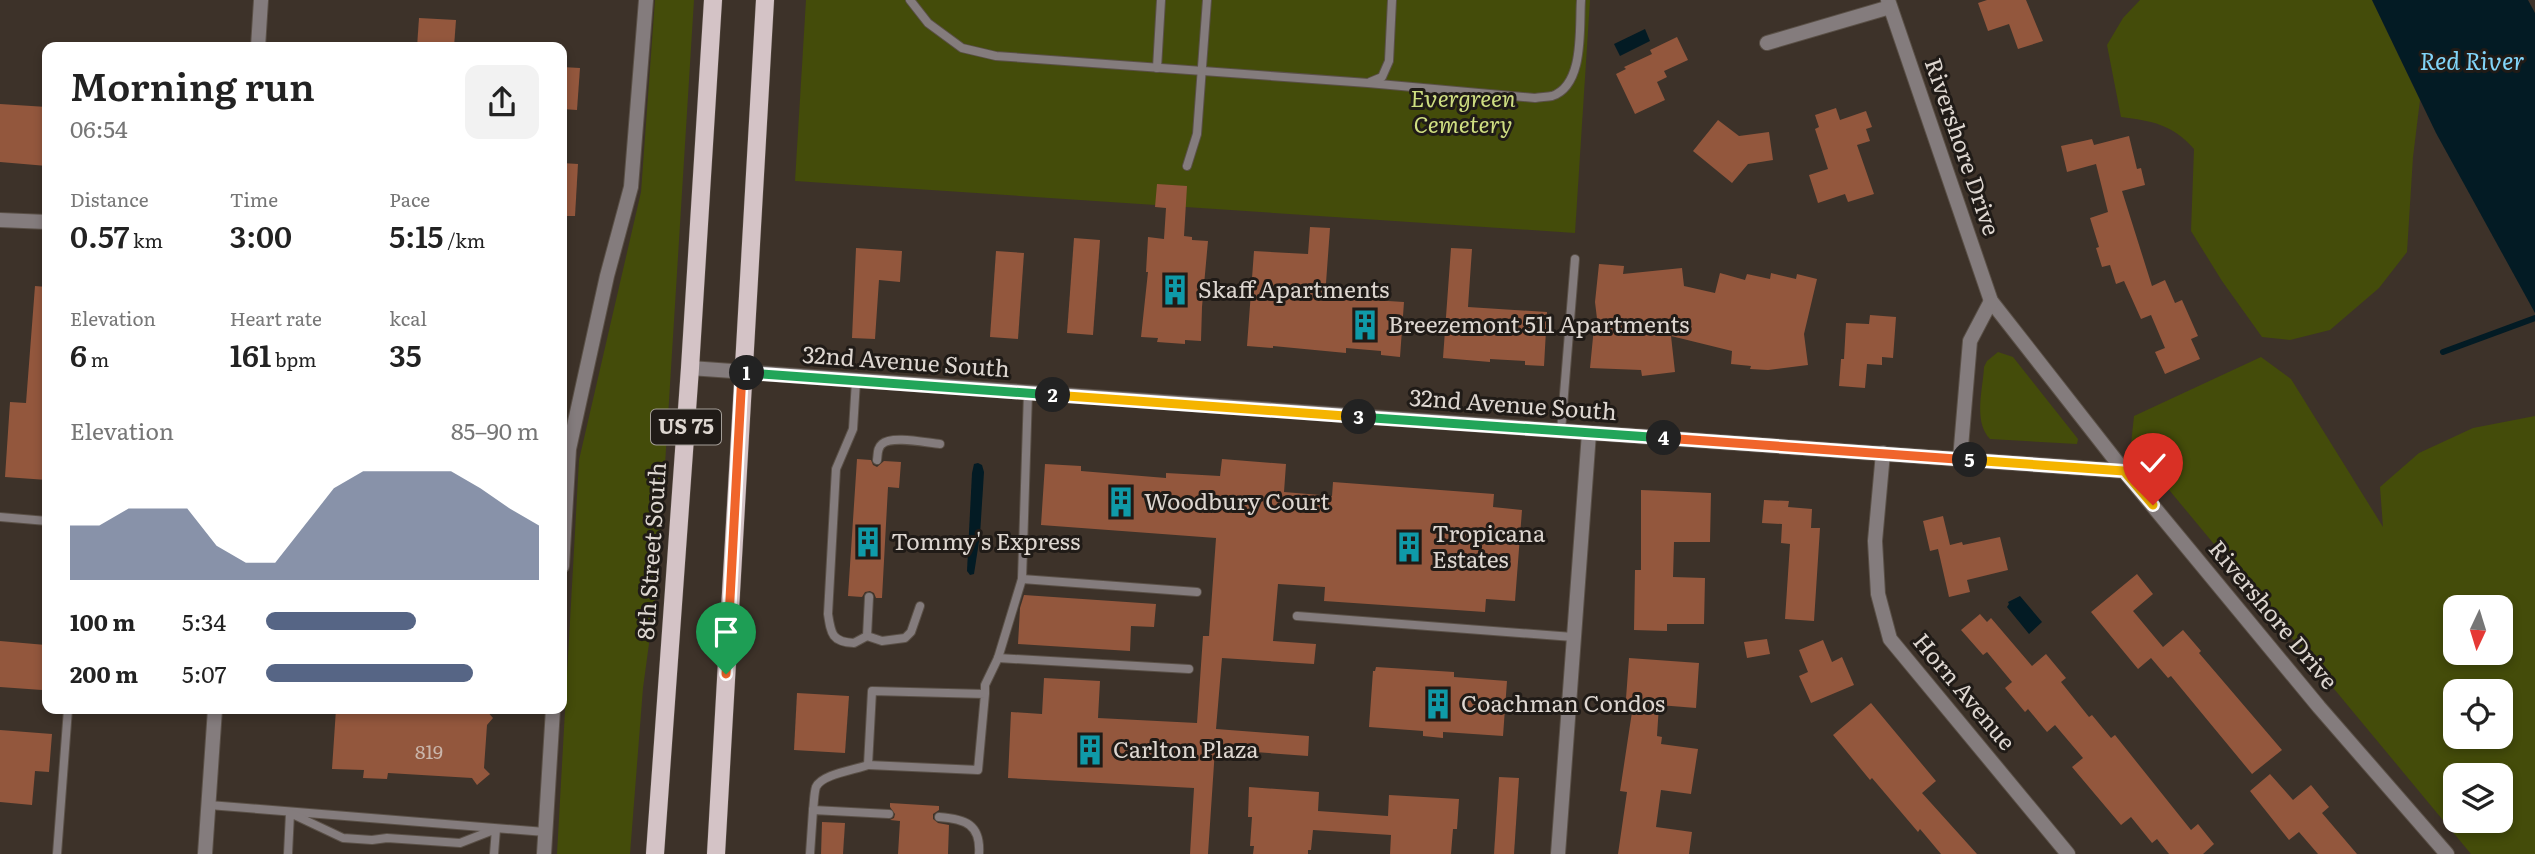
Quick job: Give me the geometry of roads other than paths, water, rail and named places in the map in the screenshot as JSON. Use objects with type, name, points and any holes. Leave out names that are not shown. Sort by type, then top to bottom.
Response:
[{"type":"main road","name":"8th Street South","points":[[655,854],[713,0]]},
{"type":"main road","name":"US 75","points":[[716,854],[765,0]]},
{"type":"street","points":[[258,42],[261,0]]},
{"type":"street","points":[[567,482],[569,449],[607,276],[631,187],[646,0]]},
{"type":"street","name":"Rivershore Drive","points":[[1767,43],[1889,4],[1992,301],[2124,471],[2319,707],[2447,854]]},
{"type":"street","points":[[0,220],[42,222]]},
{"type":"street","points":[[1961,459],[1970,341],[1992,301]]},
{"type":"street","name":"32nd Avenue South","points":[[690,368],[2124,471]]},
{"type":"street","points":[[1558,854],[1589,433]]},
{"type":"street","name":"Horn Avenue","points":[[1882,453],[1875,541],[1878,594],[1890,639],[2068,854]]},
{"type":"street","points":[[205,854],[215,714]]},
{"type":"street","points":[[544,854],[553,714]]},
{"type":"lane","points":[[910,0],[928,23],[962,48],[996,56],[1535,98],[1554,96],[1568,83],[1577,66],[1581,0]]},
{"type":"lane","points":[[1157,68],[1161,0]]},
{"type":"lane","points":[[1187,166],[1197,134],[1207,0]]},
{"type":"lane","points":[[1368,83],[1382,78],[1389,61],[1392,0]]},
{"type":"lane","points":[[1561,431],[1575,259]]},
{"type":"lane","points":[[856,381],[853,429],[835,469],[828,614],[831,633],[836,639],[854,643],[867,636],[882,640],[905,638],[911,632],[920,606]]},
{"type":"lane","points":[[810,854],[816,787],[830,776],[850,773],[868,765],[978,770],[985,685],[998,658],[1022,579],[1028,393]]},
{"type":"lane","points":[[877,460],[879,448],[884,442],[894,440],[940,444]]},
{"type":"lane","points":[[0,517],[42,521]]},
{"type":"lane","points":[[1022,579],[1197,592]]},
{"type":"lane","points":[[867,636],[869,597]]},
{"type":"lane","points":[[1297,616],[1573,637]]},
{"type":"lane","points":[[998,658],[1189,669]]},
{"type":"lane","points":[[868,765],[872,691],[985,694]]},
{"type":"lane","points":[[57,854],[68,714]]},
{"type":"lane","points":[[209,805],[545,832]]},
{"type":"lane","points":[[813,810],[889,814]]},
{"type":"lane","points":[[290,813],[343,838],[460,843],[496,829]]},
{"type":"lane","points":[[288,854],[290,813]]},
{"type":"lane","points":[[939,817],[967,822],[976,833],[979,854]]},
{"type":"lane","points":[[494,854],[496,829]]},
{"type":"water","name":"Red River","points":[[2372,0],[2528,0],[2535,13],[2535,313],[2436,133]]},
{"type":"water","points":[[1645,29],[1650,41],[1620,56],[1614,44]]},
{"type":"water","points":[[974,464],[982,465],[984,472],[980,535],[974,574],[970,575],[967,571],[972,473]]},
{"type":"water","points":[[2020,596],[2042,622],[2029,634],[2007,607],[2008,602]]},
{"type":"waterway","points":[[2443,352],[2535,318]]},
{"type":"place","name":"Skaff Apartments","points":[[1175,290]]},
{"type":"place","name":"Breezemont 511 Apartments","points":[[1365,325]]},
{"type":"place","name":"Woodbury Court","points":[[1121,502]]},
{"type":"place","name":"Tommy's Express","points":[[868,542]]},
{"type":"place","name":"Tropicana Estates","points":[[1409,547]]},
{"type":"place","name":"Coachman Condos","points":[[1438,704]]},
{"type":"place","name":"Carlton Plaza","points":[[1090,750]]},
{"type":"park label","name":"Evergreen Cemetery","points":[[1463,112]]}]
